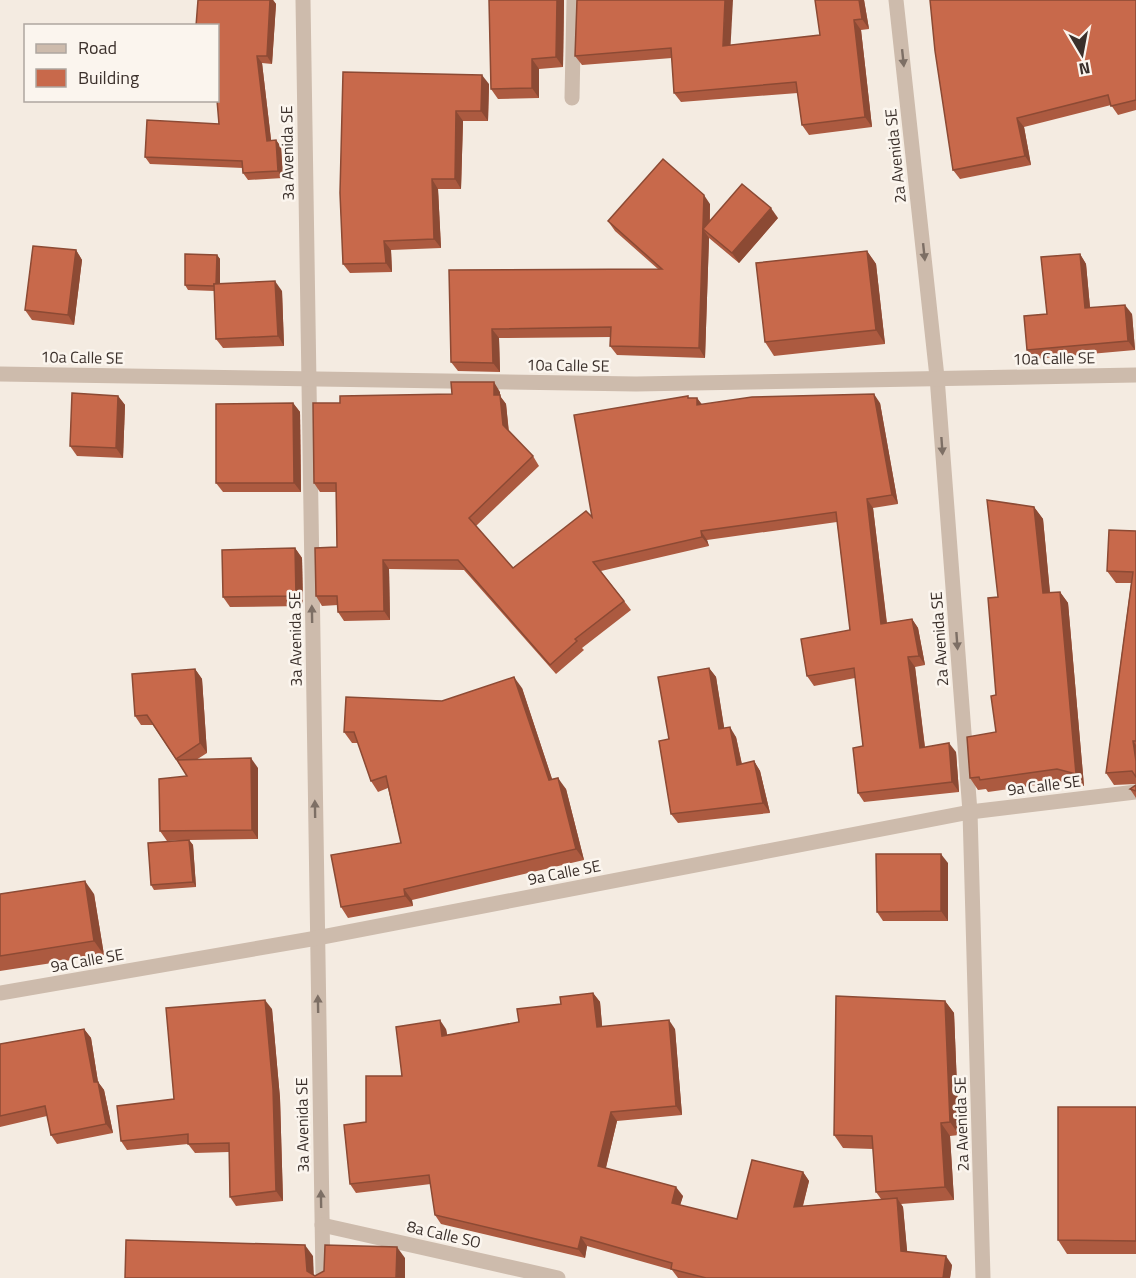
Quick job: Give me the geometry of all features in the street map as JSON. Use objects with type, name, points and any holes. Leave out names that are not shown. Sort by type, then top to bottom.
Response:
[{"type":"street","name":"3a Avenida SE","points":[[303,0],[323,1278]]},
{"type":"street","points":[[572,98],[574,0]]},
{"type":"street","name":"2a Avenida SE","points":[[896,0],[937,377],[970,812],[983,1278]]},
{"type":"street","name":"10a Calle SE","points":[[0,374],[636,384],[1136,375]]},
{"type":"street","name":"9a Calle SE","points":[[0,993],[317,938],[970,812],[1136,792]]},
{"type":"street","name":"8a Calle SO","points":[[322,1225],[558,1278]]},
{"type":"building","points":[[198,0],[270,0],[267,56],[257,56],[267,141],[276,140],[278,171],[243,173],[242,161],[145,157],[147,120],[219,124],[217,102],[219,102],[219,24],[196,24]]},
{"type":"building","points":[[489,0],[557,0],[556,57],[532,59],[532,88],[491,89]]},
{"type":"building","points":[[577,0],[725,0],[723,46],[820,35],[815,0],[859,0],[862,19],[854,20],[865,117],[802,125],[796,82],[674,93],[671,48],[575,56]]},
{"type":"building","points":[[930,0],[1136,0],[1136,100],[1111,106],[1108,95],[1017,118],[1025,156],[953,170],[935,51]]},
{"type":"building","points":[[343,72],[482,75],[481,111],[456,111],[455,179],[432,179],[434,239],[384,241],[386,263],[343,264],[340,193]]},
{"type":"building","points":[[663,159],[704,195],[699,348],[610,346],[611,327],[492,329],[493,363],[451,362],[449,270],[662,269],[608,221]]},
{"type":"building","points":[[742,184],[771,208],[732,253],[703,229]]},
{"type":"building","points":[[33,246],[76,250],[68,315],[25,310]]},
{"type":"building","points":[[867,251],[876,330],[765,342],[756,263]]},
{"type":"building","points":[[185,254],[217,255],[214,286],[185,285]]},
{"type":"building","points":[[1080,254],[1085,308],[1125,305],[1128,341],[1027,350],[1024,316],[1047,314],[1041,257]]},
{"type":"building","points":[[275,281],[278,336],[216,339],[214,284]]},
{"type":"building","points":[[451,382],[494,382],[494,395],[500,395],[503,425],[533,456],[469,518],[513,568],[586,511],[592,517],[574,415],[688,396],[688,398],[697,398],[697,405],[752,397],[874,394],[892,495],[867,499],[881,624],[912,619],[919,656],[908,657],[920,748],[949,743],[952,782],[858,793],[853,748],[863,746],[854,668],[807,676],[801,639],[850,630],[836,512],[701,531],[702,537],[593,562],[624,601],[575,639],[577,641],[550,665],[458,560],[383,560],[384,611],[338,612],[337,596],[316,596],[315,548],[337,547],[336,483],[314,483],[313,403],[340,403],[340,396],[452,394]]},
{"type":"building","points":[[72,393],[118,396],[116,448],[70,446]]},
{"type":"building","points":[[293,403],[294,483],[216,483],[216,404]]},
{"type":"building","points":[[987,500],[1034,507],[1043,593],[1060,592],[1076,774],[1057,769],[980,780],[979,777],[970,778],[967,737],[996,732],[991,696],[996,695],[988,598],[998,597]]},
{"type":"building","points":[[1109,530],[1136,531],[1136,741],[1133,741],[1136,777],[1132,771],[1106,773],[1133,572],[1107,571]]},
{"type":"building","points":[[295,548],[296,596],[223,597],[222,550]]},
{"type":"building","points":[[709,668],[719,729],[730,727],[737,765],[754,761],[763,803],[671,814],[659,741],[669,739],[658,677]]},
{"type":"building","points":[[195,669],[200,743],[176,759],[147,715],[135,716],[132,674]]},
{"type":"building","points":[[514,677],[549,780],[558,778],[576,849],[404,889],[405,896],[341,907],[331,855],[401,843],[386,776],[371,781],[354,732],[344,732],[346,697],[442,701]]},
{"type":"building","points":[[251,758],[252,830],[160,831],[159,779],[187,776],[177,760]]},
{"type":"building","points":[[189,840],[193,882],[151,885],[148,843]]},
{"type":"building","points":[[876,854],[941,854],[941,911],[877,912]]},
{"type":"building","points":[[85,881],[94,941],[0,956],[0,894]]},
{"type":"building","points":[[593,993],[597,1027],[669,1020],[676,1106],[611,1112],[598,1166],[676,1187],[672,1203],[737,1219],[752,1160],[803,1172],[794,1207],[897,1198],[901,1251],[946,1256],[943,1278],[706,1278],[671,1269],[672,1263],[581,1237],[578,1249],[435,1215],[429,1175],[350,1184],[344,1125],[366,1122],[366,1076],[402,1076],[396,1027],[440,1020],[442,1036],[519,1022],[517,1009],[561,1004],[560,997]]},
{"type":"building","points":[[836,996],[945,1001],[950,1122],[941,1123],[945,1187],[876,1192],[872,1136],[834,1135]]},
{"type":"building","points":[[265,1000],[273,1089],[276,1191],[230,1197],[229,1143],[188,1144],[188,1134],[121,1141],[117,1106],[174,1099],[166,1008]]},
{"type":"building","points":[[84,1029],[94,1082],[98,1082],[106,1124],[51,1135],[45,1106],[0,1116],[0,1044]]},
{"type":"building","points":[[1058,1107],[1136,1107],[1136,1241],[1058,1240]]},
{"type":"building","points":[[126,1240],[305,1245],[307,1271],[315,1276],[324,1271],[325,1245],[397,1247],[396,1278],[125,1278]]}]
